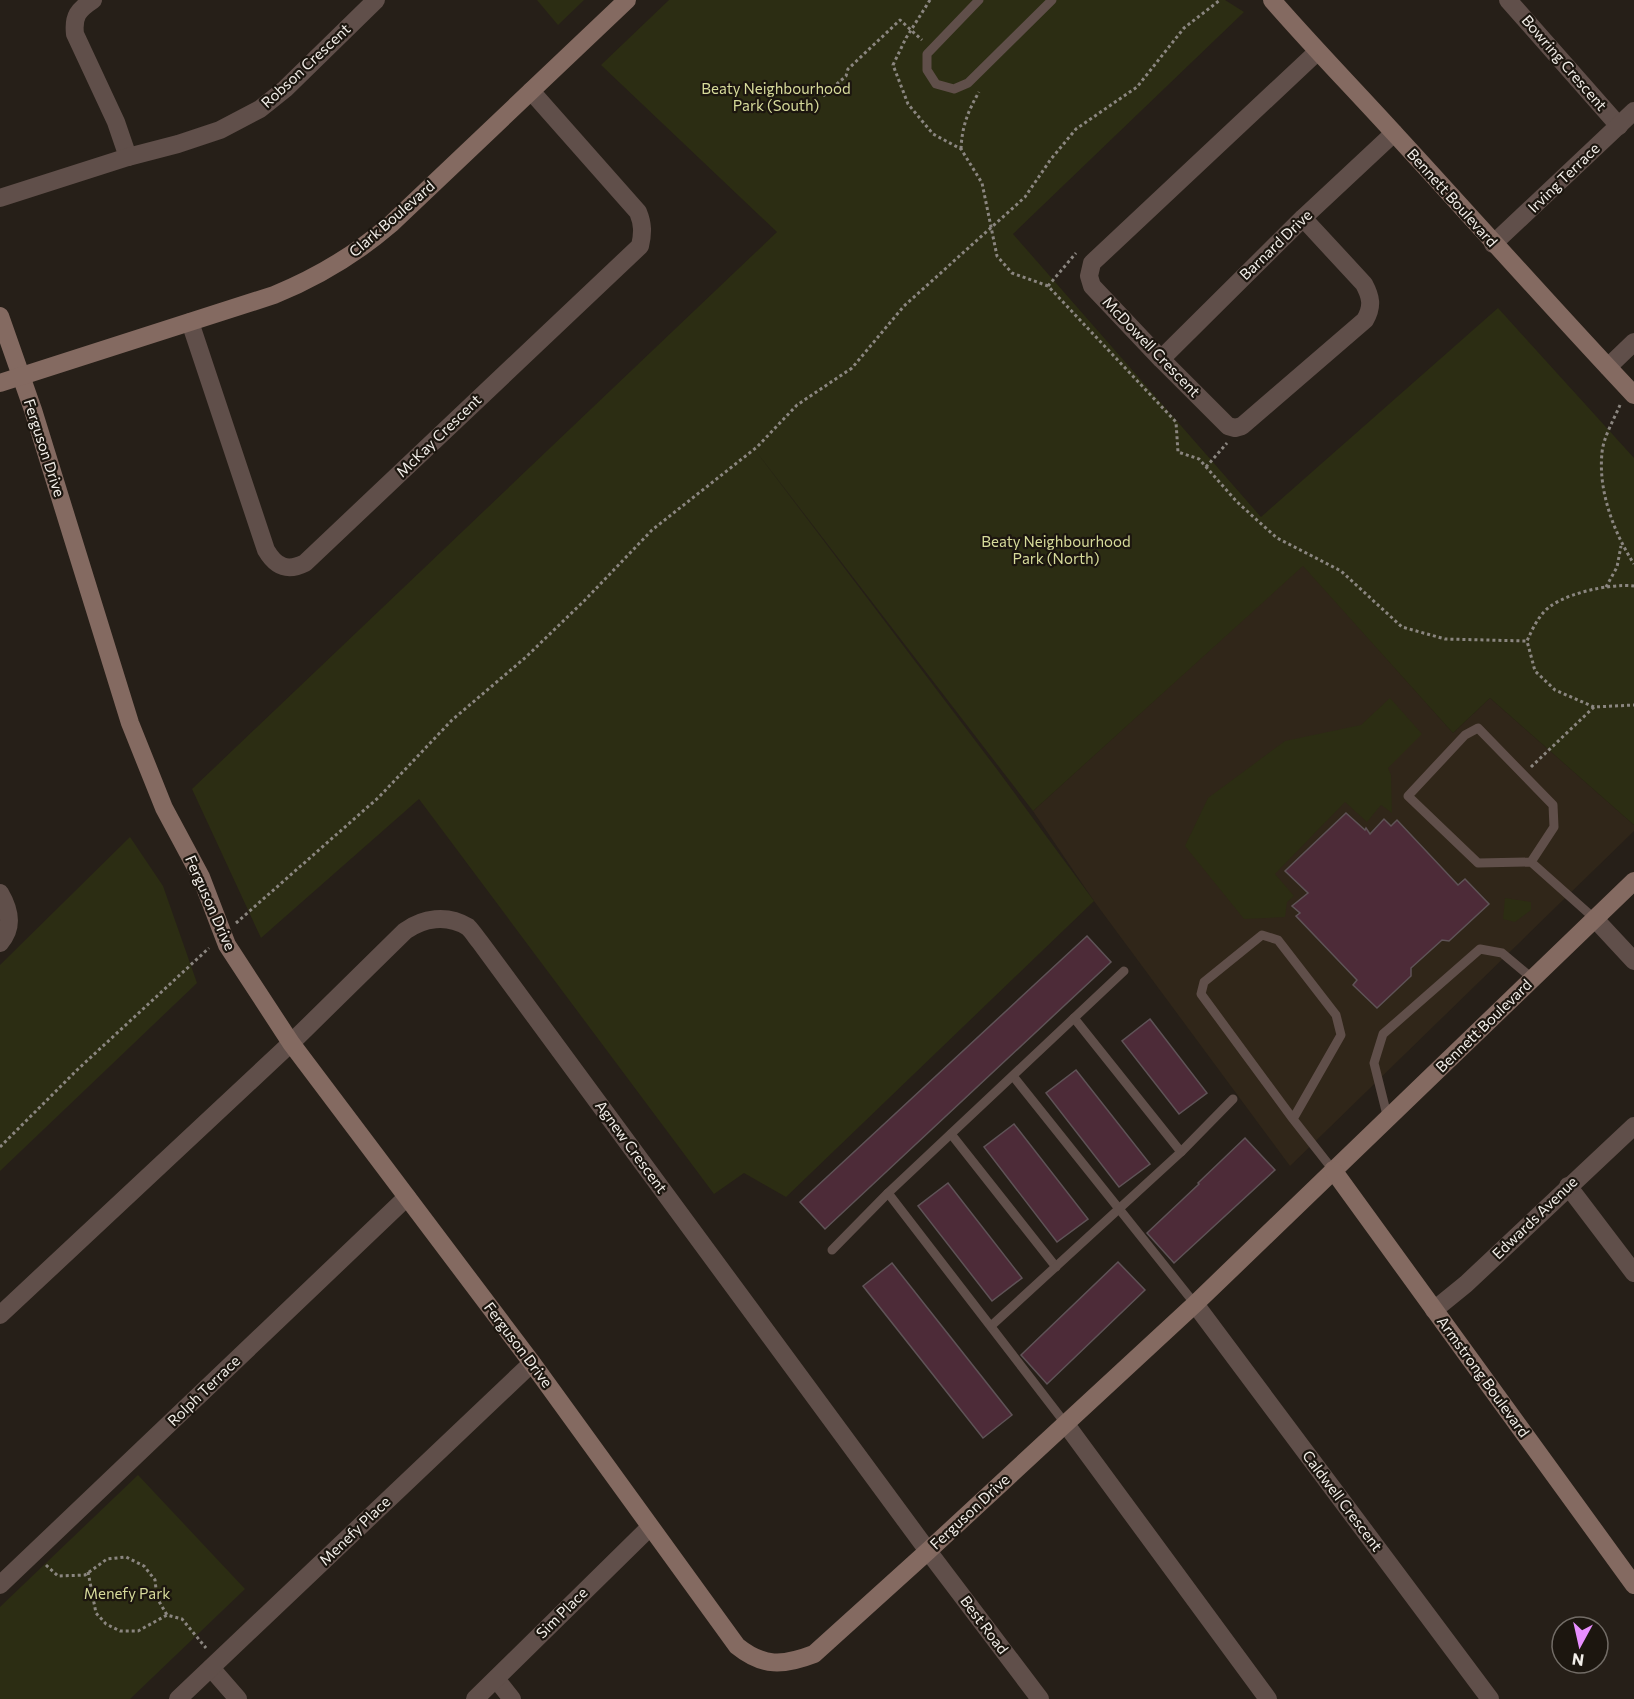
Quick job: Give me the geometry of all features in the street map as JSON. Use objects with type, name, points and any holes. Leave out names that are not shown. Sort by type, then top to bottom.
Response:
[{"type":"street","points":[[93,0],[77,12],[74,20],[75,34],[116,122],[128,156]]},
{"type":"street","name":"Robson Crescent","points":[[0,198],[128,156],[178,144],[220,130],[260,109],[285,89],[376,0]]},
{"type":"street","name":"Clark Boulevard","points":[[0,383],[274,295],[336,266],[391,224],[627,0]]},
{"type":"street","name":"Bennett Boulevard","points":[[1272,0],[1317,52],[1631,392]]},
{"type":"street","name":"Bowring Crescent","points":[[1508,0],[1619,126]]},
{"type":"street","points":[[1092,263],[1317,52]]},
{"type":"street","name":"McKay Crescent","points":[[190,322],[266,550],[272,560],[284,567],[296,568],[305,563],[640,246],[643,233],[642,221],[638,212],[531,91]]},
{"type":"street","name":"Irving Terrace","points":[[1493,244],[1634,111]]},
{"type":"street","name":"Barnard Drive","points":[[1161,359],[1303,218],[1394,133]]},
{"type":"street","points":[[1242,426],[1365,320],[1370,311],[1371,297],[1364,284],[1303,218]]},
{"type":"street","name":"McDowell Crescent","points":[[1092,263],[1089,276],[1092,286],[1228,426],[1235,428],[1242,426]]},
{"type":"street","name":"Ferguson Drive","points":[[0,316],[33,410],[130,723],[164,808],[201,877],[226,945],[291,1043],[532,1364],[737,1646],[750,1656],[769,1663],[794,1662],[814,1654],[1195,1304],[1333,1170]]},
{"type":"street","points":[[1608,367],[1634,342]]},
{"type":"street","name":"Bennett Boulevard","points":[[1333,1170],[1634,881]]},
{"type":"street","points":[[0,893],[9,914],[9,928],[0,943]]},
{"type":"street","name":"Agnew Crescent","points":[[291,1043],[405,931],[417,922],[434,919],[452,921],[468,928],[928,1551]]},
{"type":"street","points":[[1595,919],[1634,961]]},
{"type":"street","points":[[0,1315],[291,1043]]},
{"type":"street","name":"Edwards Avenue","points":[[1434,1310],[1466,1284],[1634,1125]]},
{"type":"street","name":"Armstrong Boulevard","points":[[1333,1170],[1634,1585]]},
{"type":"street","points":[[1568,1186],[1634,1273]]},
{"type":"street","name":"Rolph Terrace","points":[[0,1585],[407,1197]]},
{"type":"street","name":"Caldwell Crescent","points":[[1195,1304],[1490,1699]]},
{"type":"street","name":"Menefy Place","points":[[178,1699],[532,1364]]},
{"type":"street","points":[[1065,1423],[1268,1699]]},
{"type":"street","name":"Sim Place","points":[[475,1699],[650,1527]]},
{"type":"street","name":"Best Road","points":[[928,1551],[1040,1699]]},
{"type":"street","points":[[214,1665],[238,1699]]},
{"type":"street","points":[[496,1679],[512,1699]]},
{"type":"lane","points":[[980,0],[927,54],[927,70],[936,84],[954,89],[968,83],[1052,0]]},
{"type":"lane","points":[[1531,862],[1554,827],[1553,805],[1478,728],[1465,735],[1408,796],[1478,863],[1531,862],[1595,919]]},
{"type":"lane","points":[[1293,1119],[1341,1035],[1336,1015],[1278,940],[1262,935],[1204,982],[1201,994],[1293,1119],[1333,1170]]},
{"type":"lane","points":[[1388,1119],[1374,1063],[1383,1034],[1480,949],[1502,952],[1533,979]]},
{"type":"lane","points":[[832,1250],[888,1193],[1124,971]]},
{"type":"lane","points":[[1074,1018],[1181,1152]]},
{"type":"lane","points":[[1012,1076],[1195,1304]]},
{"type":"lane","points":[[991,1326],[1181,1152],[1233,1099]]},
{"type":"lane","points":[[951,1134],[1056,1267]]},
{"type":"lane","points":[[888,1193],[1065,1423]]},
{"type":"path","points":[[0,1147],[77,1070],[223,935],[379,797],[452,720],[526,657],[652,530],[757,447],[797,405],[852,368],[904,306],[1025,198],[1076,129],[1137,87],[1184,28],[1221,0]]},
{"type":"path","points":[[823,96],[846,76],[848,69],[900,20],[932,49]]},
{"type":"path","points":[[961,149],[962,130],[967,112],[980,90]]},
{"type":"path","points":[[1048,286],[1079,250],[1092,263]]},
{"type":"path","points":[[1631,392],[1602,452],[1604,492],[1621,544],[1634,564]]},
{"type":"path","points":[[1206,467],[1242,426]]},
{"type":"path","points":[[1606,588],[1617,567],[1621,544]]},
{"type":"path","points":[[1634,586],[1625,585],[1573,594],[1544,611],[1527,642],[1535,670],[1555,690],[1594,707],[1634,705]]},
{"type":"path","points":[[1523,774],[1594,707]]},
{"type":"path","points":[[34,1553],[58,1576],[85,1575],[107,1559],[126,1557],[144,1566],[155,1580],[157,1598],[167,1616]]},
{"type":"path","points":[[88,1572],[96,1613],[106,1624],[120,1631],[138,1631],[167,1616],[182,1619],[214,1665]]},
{"type":"shaded area","points":[[1303,565],[1453,733],[1490,698],[1634,825],[1634,831],[1290,1166],[1094,901],[1033,811]]},
{"type":"green space","points":[[537,0],[584,0],[558,25]]},
{"type":"green space","points":[[669,0],[1225,0],[1244,12],[1013,234],[1261,517],[1498,308],[1634,458],[1634,825],[1490,698],[1453,733],[1303,566],[1033,811],[755,450],[1094,901],[786,1197],[744,1173],[714,1194],[419,799],[261,938],[192,789],[777,232],[601,65]]},
{"type":"green space","points":[[1390,698],[1422,734],[1388,768],[1391,775],[1392,813],[1381,805],[1367,822],[1345,802],[1275,874],[1294,896],[1287,902],[1285,917],[1244,919],[1185,846],[1208,798],[1285,741],[1361,725]]},
{"type":"green space","points":[[130,837],[163,886],[197,983],[0,1171],[0,965]]},
{"type":"green space","points":[[1505,898],[1531,902],[1531,910],[1515,922],[1503,919]]},
{"type":"green space","name":"Menefy Park","points":[[138,1475],[245,1589],[130,1699],[0,1699],[0,1607]]},
{"type":"building","points":[[1346,813],[1365,830],[1366,828],[1370,834],[1384,819],[1391,826],[1397,820],[1458,885],[1465,879],[1489,904],[1449,941],[1442,940],[1411,968],[1411,976],[1377,1008],[1353,985],[1357,980],[1296,916],[1300,913],[1292,906],[1308,893],[1285,871]]},
{"type":"building","points":[[1087,936],[1111,962],[825,1229],[800,1202]]},
{"type":"building","points":[[1150,1019],[1207,1093],[1179,1114],[1122,1041]]},
{"type":"building","points":[[1076,1070],[1150,1164],[1119,1187],[1046,1093]]},
{"type":"building","points":[[1014,1124],[1088,1219],[1057,1242],[984,1147]]},
{"type":"building","points":[[1245,1138],[1275,1170],[1174,1263],[1147,1233]]},
{"type":"building","points":[[948,1183],[1022,1278],[992,1301],[918,1206]]},
{"type":"building","points":[[1118,1262],[1145,1290],[1047,1384],[1021,1355]]},
{"type":"building","points":[[892,1263],[1012,1415],[983,1438],[863,1286]]},
{"type":"park label","name":"Beaty Neighbourhood Park (South)","points":[[776,98]]},
{"type":"park label","name":"Beaty Neighbourhood Park (North)","points":[[1056,550]]}]
